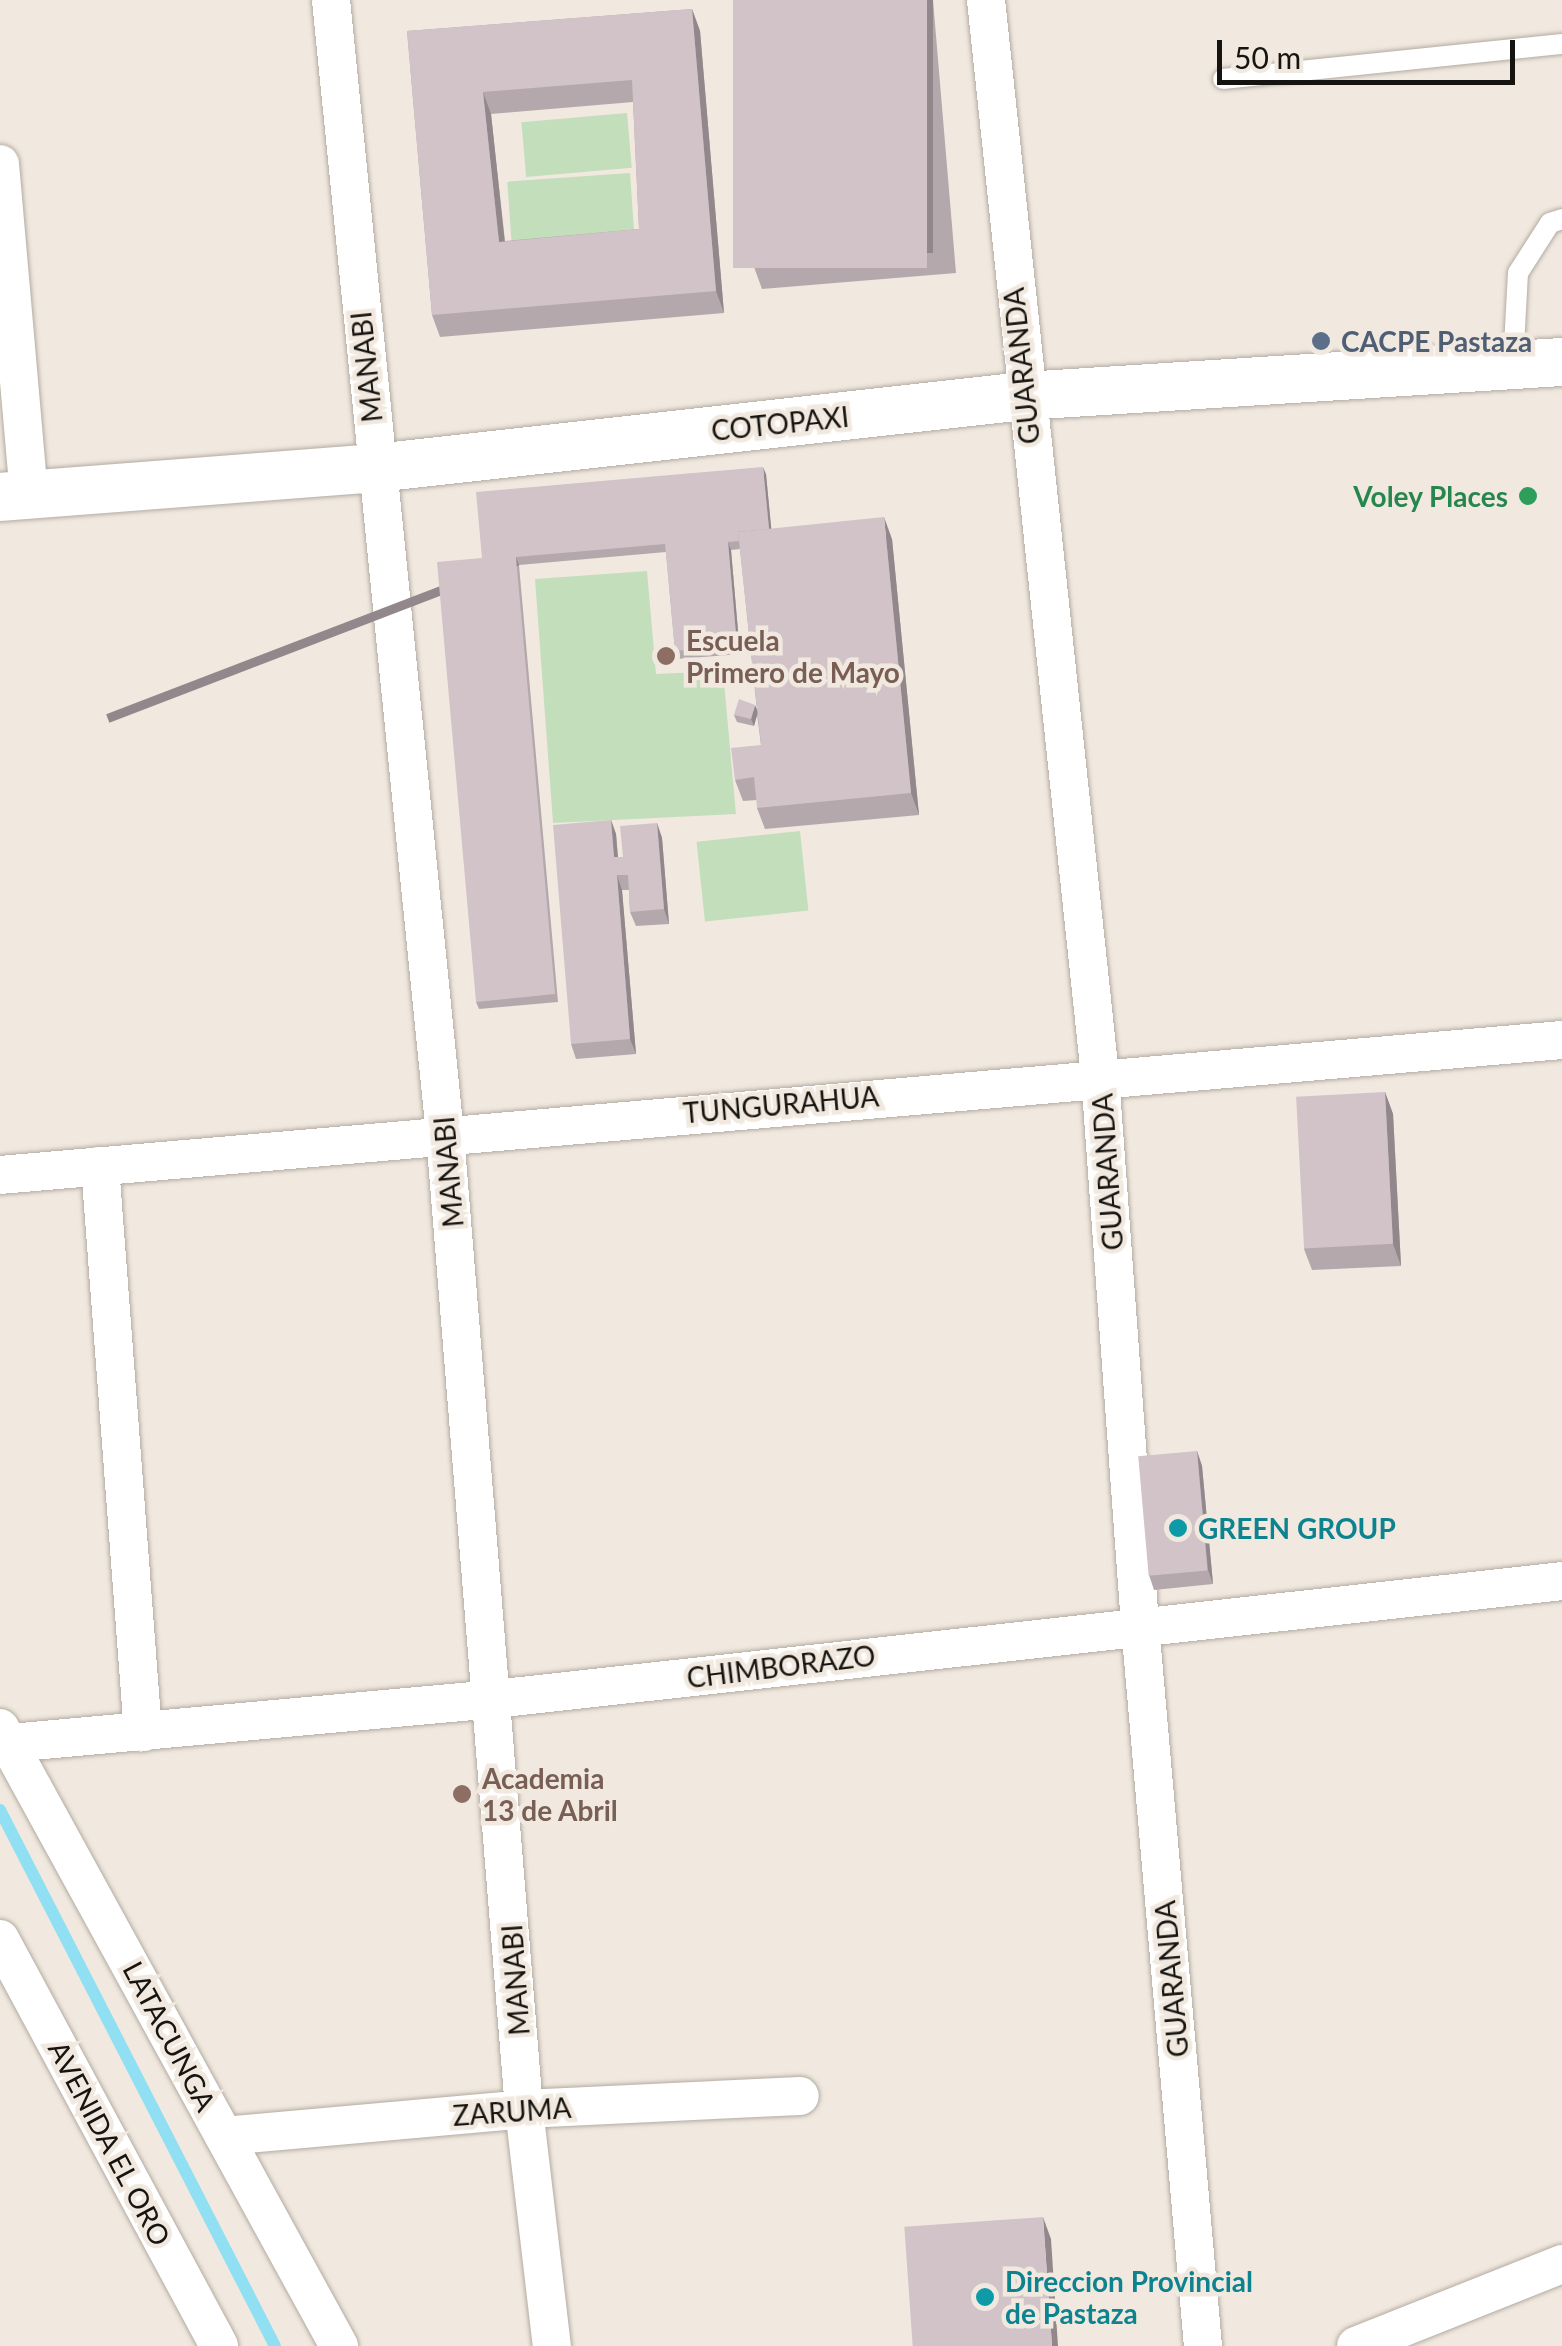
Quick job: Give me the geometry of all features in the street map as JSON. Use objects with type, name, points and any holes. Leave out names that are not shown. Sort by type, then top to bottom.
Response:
[{"type":"street","name":"MANABI","points":[[331,0],[444,1135],[494,1699],[524,2109],[552,2346]]},
{"type":"street","name":"GUARANDA","points":[[986,0],[1024,396],[1100,1076],[1140,1624],[1203,2346]]},
{"type":"street","points":[[0,164],[15,496]]},
{"type":"street","name":"COTOPAXI","points":[[15,496],[376,468],[1024,396],[1562,362]]},
{"type":"street","name":"TUNGURAHUA","points":[[0,1176],[1100,1076],[1562,1040]]},
{"type":"street","points":[[100,1166],[143,1732]]},
{"type":"street","name":"CHIMBORAZO","points":[[4,1738],[143,1732],[494,1699],[1140,1624],[1562,1582]]},
{"type":"street","name":"LATACUNGA","points":[[4,1738],[338,2346]]},
{"type":"street","name":"AVENIDA EL ORO","points":[[0,1939],[219,2346]]},
{"type":"street","name":"ZARUMA","points":[[224,2136],[524,2109],[800,2096]]},
{"type":"street","points":[[1356,2346],[1562,2264]]},
{"type":"lane","points":[[1224,79],[1562,44]]},
{"type":"lane","points":[[1513,365],[1518,273],[1550,223],[1562,219]]},
{"type":"green space","points":[[627,113],[632,168],[526,177],[521,122]]},
{"type":"green space","points":[[630,173],[635,244],[512,252],[507,182]]},
{"type":"green space","points":[[647,571],[656,674],[723,671],[736,814],[553,823],[535,579]]},
{"type":"green space","points":[[800,831],[808,911],[705,921],[697,842]]},
{"type":"building","points":[[733,0],[927,0],[927,268],[733,268]]},
{"type":"building","points":[[692,9],[716,291],[432,315],[407,31]],"holes":[[[632,80],[639,229],[499,242],[483,92]]]},
{"type":"building","points":[[763,467],[769,529],[738,532],[739,541],[728,542],[737,646],[675,651],[665,544],[516,557],[555,994],[476,1002],[437,562],[482,558],[476,492]]},
{"type":"building","points":[[884,517],[911,793],[757,808],[754,777],[735,780],[731,748],[761,745],[738,532]]},
{"type":"building","points":[[739,699],[755,705],[751,719],[734,715]]},
{"type":"building","points":[[611,820],[614,857],[623,857],[620,826],[657,823],[664,909],[630,912],[628,875],[617,875],[630,1039],[571,1044],[553,825]]},
{"type":"building","points":[[1385,1092],[1393,1244],[1304,1248],[1296,1097]]},
{"type":"building","name":"GREEN GROUP","points":[[1197,1451],[1207,1571],[1149,1576],[1138,1456]]},
{"type":"building","name":"Direccion Provincial de Pastaza","points":[[1043,2217],[1052,2346],[913,2346],[904,2227]]},
{"type":"waterway","points":[[0,1810],[275,2346]]},
{"type":"place","name":"CACPE Pastaza","points":[[1321,341]]},
{"type":"place","name":"Voley Places","points":[[1528,496]]},
{"type":"place","name":"Escuela Primero de Mayo","points":[[666,656]]},
{"type":"place","name":"GREEN GROUP","points":[[1178,1528]]},
{"type":"place","name":"Academia 13 de Abril","points":[[462,1794]]},
{"type":"place","name":"Direccion Provincial de Pastaza","points":[[985,2297]]}]
